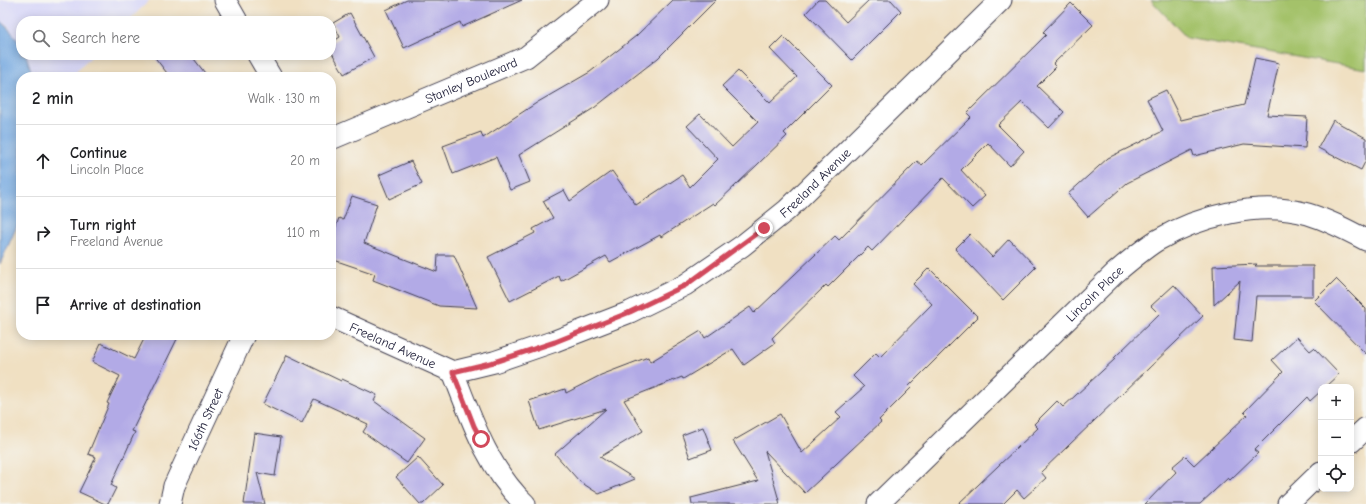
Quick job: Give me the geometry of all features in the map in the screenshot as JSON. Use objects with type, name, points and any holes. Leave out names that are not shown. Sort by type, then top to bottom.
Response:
[{"type":"street","points":[[225,0],[234,16]]},
{"type":"street","name":"Stanley Boulevard","points":[[336,137],[526,57],[598,0]]},
{"type":"street","name":"Freeland Avenue","points":[[336,319],[453,372],[494,362],[555,342],[630,312],[686,285],[742,246],[787,210],[1001,0]]},
{"type":"street","points":[[261,60],[268,72]]},
{"type":"street","name":"Lincoln Place","points":[[878,504],[1115,273],[1156,242],[1201,220],[1244,210],[1273,209],[1307,214],[1336,224],[1366,240]]},
{"type":"street","name":"166th Street","points":[[170,504],[174,486],[242,340]]},
{"type":"street","points":[[453,372],[474,426],[496,467],[525,504]]},
{"type":"street","points":[[1354,439],[1366,428]]},
{"type":"street","points":[[1288,504],[1318,475]]},
{"type":"shaded area","points":[[0,0],[150,0],[133,16],[16,16],[16,38],[8,27],[0,21]]},
{"type":"shaded area","points":[[28,60],[88,60],[76,72],[31,72]]},
{"type":"green space","points":[[1151,0],[1366,0],[1366,69],[1187,38]]},
{"type":"water","points":[[0,21],[16,39],[16,60],[28,60],[31,72],[16,72],[16,228],[0,264]]},
{"type":"building","points":[[407,0],[522,0],[462,27],[460,22],[404,48],[386,10]]},
{"type":"building","points":[[673,0],[716,0],[658,58],[594,108],[519,155],[530,182],[510,190],[496,157],[453,174],[443,146],[481,132],[483,138],[538,102],[590,72],[636,36]]},
{"type":"building","points":[[818,0],[825,0],[846,22],[869,0],[891,0],[901,11],[852,60],[806,13]]},
{"type":"building","points":[[1071,3],[1093,25],[1053,64],[1056,67],[1037,86],[1064,112],[1049,128],[1022,102],[998,125],[1024,151],[1010,166],[988,143],[961,170],[985,196],[972,208],[943,178],[872,251],[868,247],[828,287],[826,285],[772,338],[775,343],[744,365],[733,349],[683,379],[682,377],[624,400],[643,431],[600,457],[635,479],[599,494],[579,481],[555,454],[606,409],[539,430],[529,401],[565,389],[566,393],[601,375],[648,357],[650,362],[701,331],[705,338],[750,307],[754,313],[835,236],[839,240],[917,161],[922,165],[971,117],[967,113],[1046,35],[1043,32]]},
{"type":"building","points":[[350,13],[374,57],[344,74],[336,60],[336,40],[340,37],[336,29],[336,21]]},
{"type":"building","points":[[783,36],[832,85],[784,133],[787,136],[715,205],[713,203],[661,237],[660,235],[610,262],[606,256],[561,281],[559,276],[510,301],[488,257],[535,233],[533,229],[553,218],[543,201],[564,190],[570,201],[612,171],[636,205],[682,175],[690,187],[718,159],[687,126],[700,114],[732,147],[758,122],[722,86],[738,71],[770,103],[797,77],[770,49]]},
{"type":"building","points":[[1255,58],[1279,63],[1267,115],[1307,117],[1305,148],[1244,144],[1194,156],[1192,150],[1127,183],[1088,217],[1068,194],[1108,158],[1163,131],[1147,99],[1166,90],[1181,120],[1244,105]]},
{"type":"building","points":[[157,60],[195,60],[204,72],[166,72]]},
{"type":"building","points":[[1333,120],[1366,138],[1366,160],[1361,170],[1318,148]]},
{"type":"building","points":[[411,161],[422,184],[389,199],[379,175]]},
{"type":"building","points":[[352,196],[377,204],[364,243],[437,272],[438,255],[454,255],[477,308],[439,306],[373,280],[375,274],[336,261],[336,226],[339,218],[343,220]]},
{"type":"building","points":[[970,234],[992,257],[1009,239],[1036,267],[1003,300],[955,249]]},
{"type":"building","points":[[1257,264],[1255,266],[1313,266],[1313,296],[1256,296],[1252,342],[1234,340],[1240,281],[1214,305],[1213,266]]},
{"type":"building","points":[[929,268],[978,317],[909,386],[911,388],[879,420],[881,422],[805,493],[765,451],[780,504],[692,504],[691,498],[758,481],[733,441],[780,414],[802,453],[841,417],[836,412],[864,387],[853,376],[876,353],[880,357],[932,304],[913,284]]},
{"type":"building","points":[[1336,279],[1366,309],[1366,354],[1314,301]]},
{"type":"building","points":[[1174,285],[1203,316],[1041,472],[1046,478],[1024,498],[1017,490],[1003,504],[958,504],[1038,428],[1034,424],[1057,401],[1063,407],[1115,359],[1114,358],[1159,314],[1151,306]]},
{"type":"building","points":[[1297,337],[1310,351],[1314,348],[1339,374],[1328,384],[1318,384],[1318,394],[1310,401],[1307,397],[1254,450],[1258,453],[1230,480],[1228,478],[1200,504],[1145,504],[1176,472],[1172,467],[1185,456],[1194,465],[1247,415],[1244,412],[1283,372],[1272,360]]},
{"type":"building","points":[[144,340],[177,340],[132,431],[135,432],[111,485],[116,488],[108,504],[105,504],[79,492],[96,457],[88,454],[109,404],[107,403],[120,376],[92,362],[101,343],[134,359]]},
{"type":"building","points":[[287,355],[341,381],[342,379],[377,395],[374,401],[425,438],[407,463],[363,432],[368,424],[314,399],[302,423],[263,404]]},
{"type":"building","points":[[703,427],[712,450],[690,458],[682,435]]},
{"type":"building","points":[[254,433],[281,437],[275,476],[257,473],[265,504],[244,504]]},
{"type":"building","points":[[418,457],[443,485],[423,504],[420,504],[396,477]]},
{"type":"route","points":[[481,439],[474,426],[453,372],[494,362],[555,342],[630,312],[686,285],[742,246],[764,228]]}]
